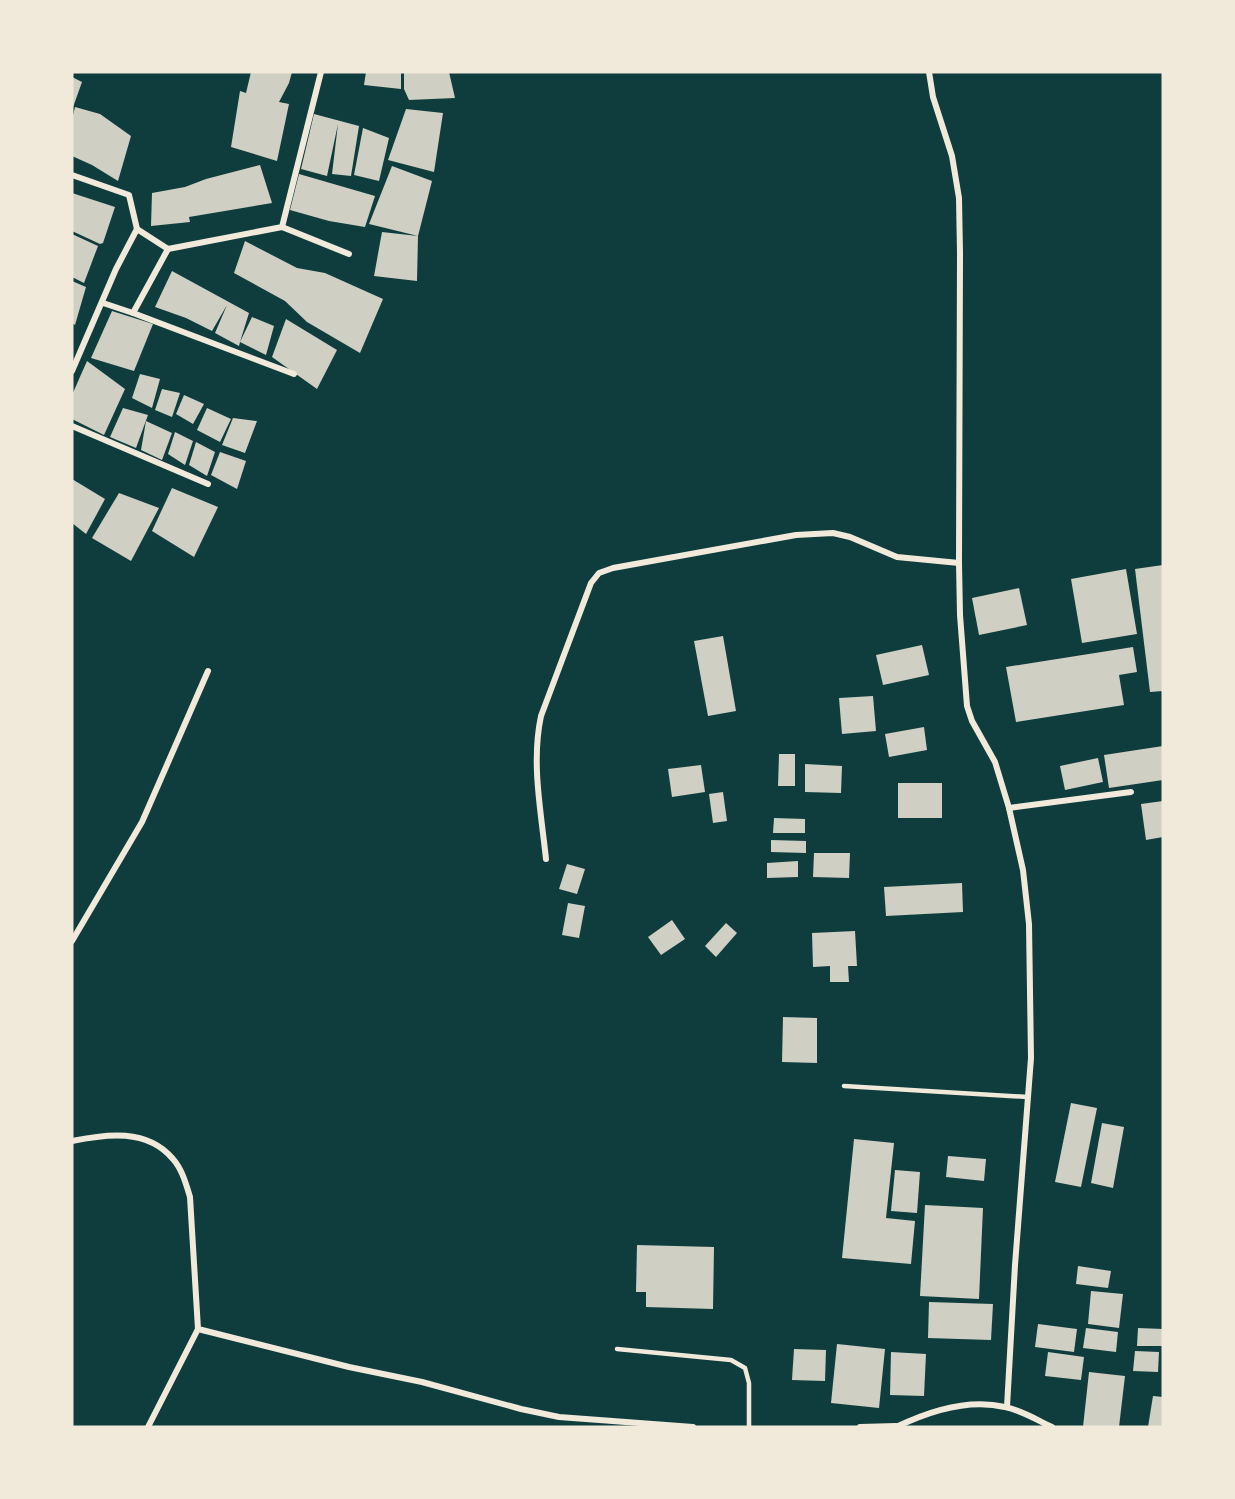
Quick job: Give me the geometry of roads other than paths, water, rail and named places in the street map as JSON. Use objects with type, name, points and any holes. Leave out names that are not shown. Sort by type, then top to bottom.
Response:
[{"type":"street","points":[[282,227],[321,72]]},
{"type":"street","points":[[929,72],[933,97],[952,156],[958,198],[960,253],[959,562],[960,615],[967,706],[972,721],[995,762],[1009,808],[1023,870],[1029,924],[1032,1024],[1006,1407]]},
{"type":"street","points":[[72,175],[129,195],[137,229],[116,269],[72,371]]},
{"type":"street","points":[[137,229],[168,249],[282,227],[349,254]]},
{"type":"street","points":[[133,313],[168,249]]},
{"type":"street","points":[[103,303],[294,374]]},
{"type":"street","points":[[72,426],[208,484]]},
{"type":"street","points":[[546,859],[536,766],[537,732],[591,583],[599,573],[613,568],[796,535],[819,533],[850,537],[897,556],[959,562]]},
{"type":"street","points":[[72,941],[142,822],[208,670]]},
{"type":"street","points":[[1009,808],[1131,792]]},
{"type":"street","points":[[72,1141],[121,1134],[160,1147],[173,1159],[183,1176],[190,1197],[198,1329],[148,1427]]},
{"type":"street","points":[[198,1329],[560,1417],[693,1427]]},
{"type":"street","points":[[860,1427],[896,1427],[959,1405],[978,1403],[1006,1407],[1052,1427]]},
{"type":"lane","points":[[844,1086],[1028,1097]]},
{"type":"lane","points":[[617,1349],[731,1360],[745,1368],[749,1383],[749,1427]]}]
